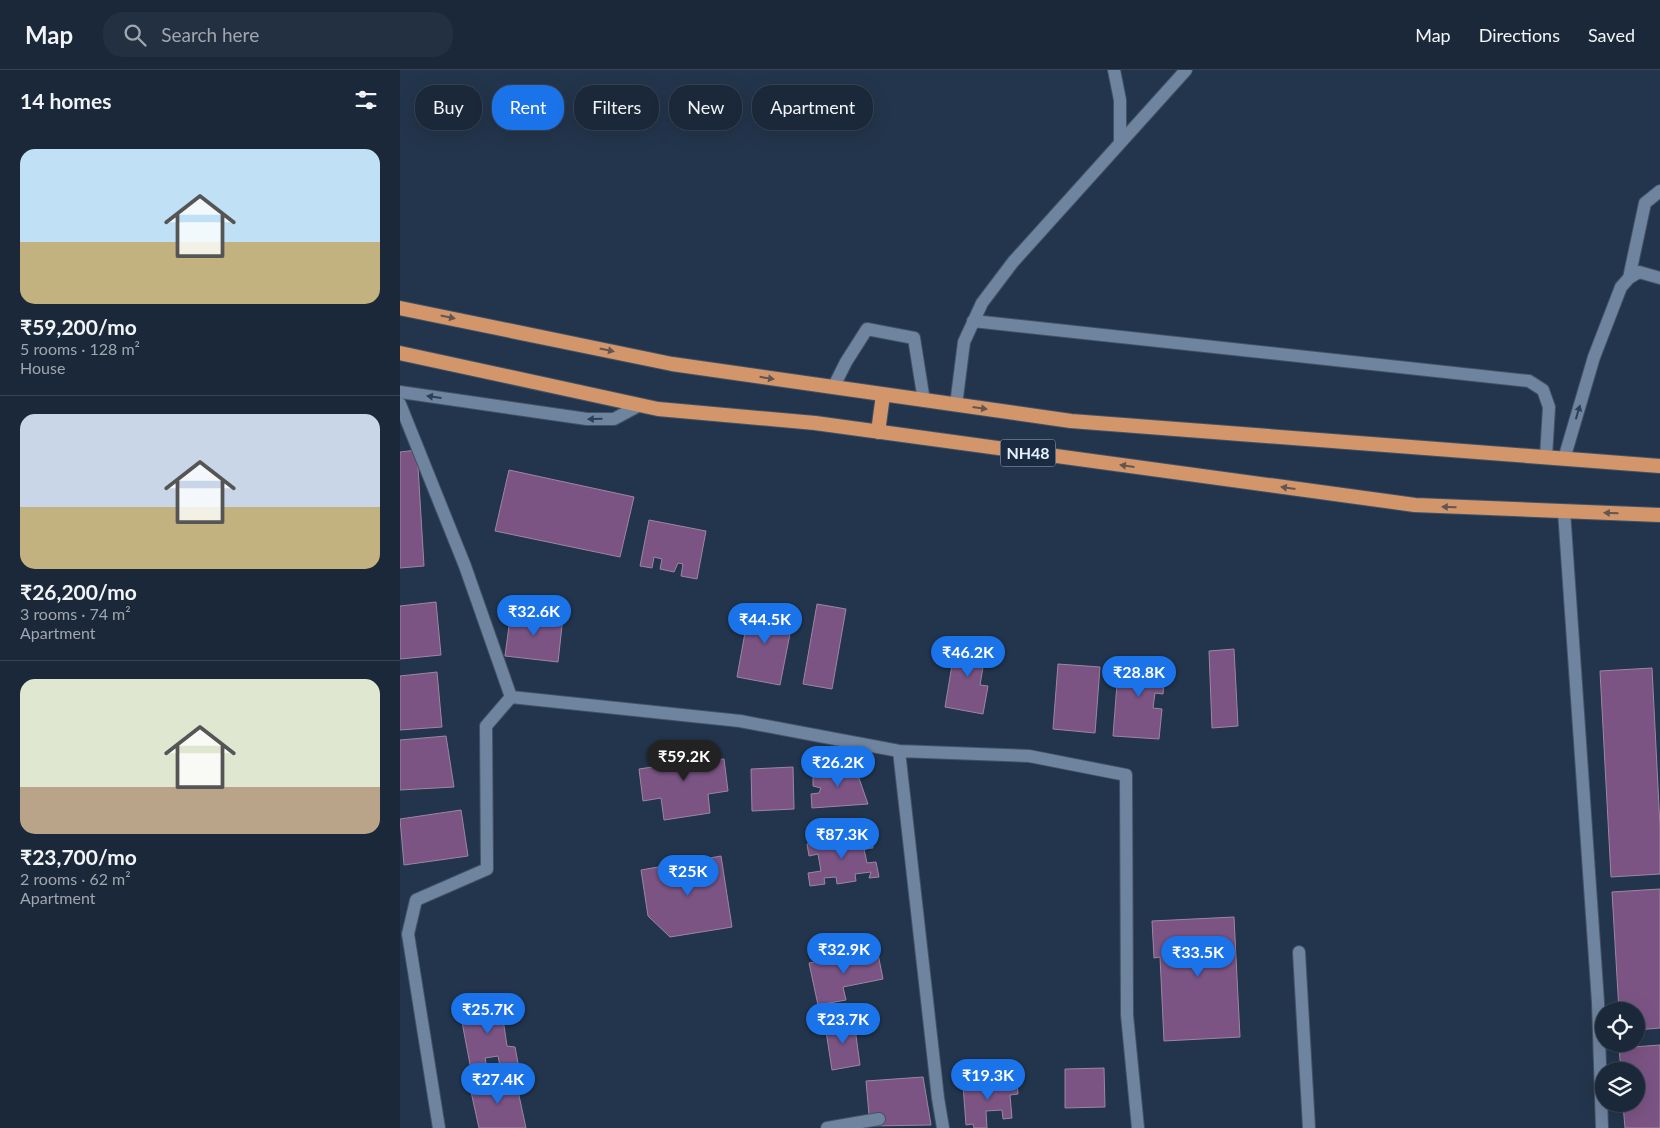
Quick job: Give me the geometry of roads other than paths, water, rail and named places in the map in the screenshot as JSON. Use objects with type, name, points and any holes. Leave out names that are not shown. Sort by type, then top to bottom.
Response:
[{"type":"highway","name":"NH48","points":[[400,308],[672,364],[1071,421],[1660,466]]},
{"type":"highway","name":"NH48","points":[[400,353],[658,409],[815,423],[1415,505],[1660,515]]},
{"type":"highway","points":[[878,432],[883,395]]},
{"type":"street","points":[[1114,70],[1120,100],[1120,142]]},
{"type":"street","points":[[956,405],[964,342],[982,303],[1013,262],[1186,70]]},
{"type":"street","points":[[1628,278],[1644,204],[1660,192]]},
{"type":"street","points":[[1564,459],[1594,357],[1620,287],[1628,278],[1639,272],[1660,278]]},
{"type":"street","points":[[973,321],[1529,381],[1543,390],[1548,406],[1546,457]]},
{"type":"street","points":[[833,388],[846,362],[867,328],[914,338],[924,401]]},
{"type":"street","points":[[400,392],[587,419],[614,418],[640,405]]},
{"type":"street","points":[[400,404],[464,566],[511,697]]},
{"type":"street","points":[[1564,511],[1598,1002],[1602,1128]]},
{"type":"street","points":[[511,697],[740,721],[899,751],[1029,756],[1126,775],[1127,1014],[1138,1128]]},
{"type":"street","points":[[439,1128],[408,934],[416,900],[487,869],[486,726],[511,697]]},
{"type":"street","points":[[899,751],[943,1128]]},
{"type":"street","points":[[1299,952],[1309,1128]]},
{"type":"street","points":[[827,1128],[879,1119]]}]
